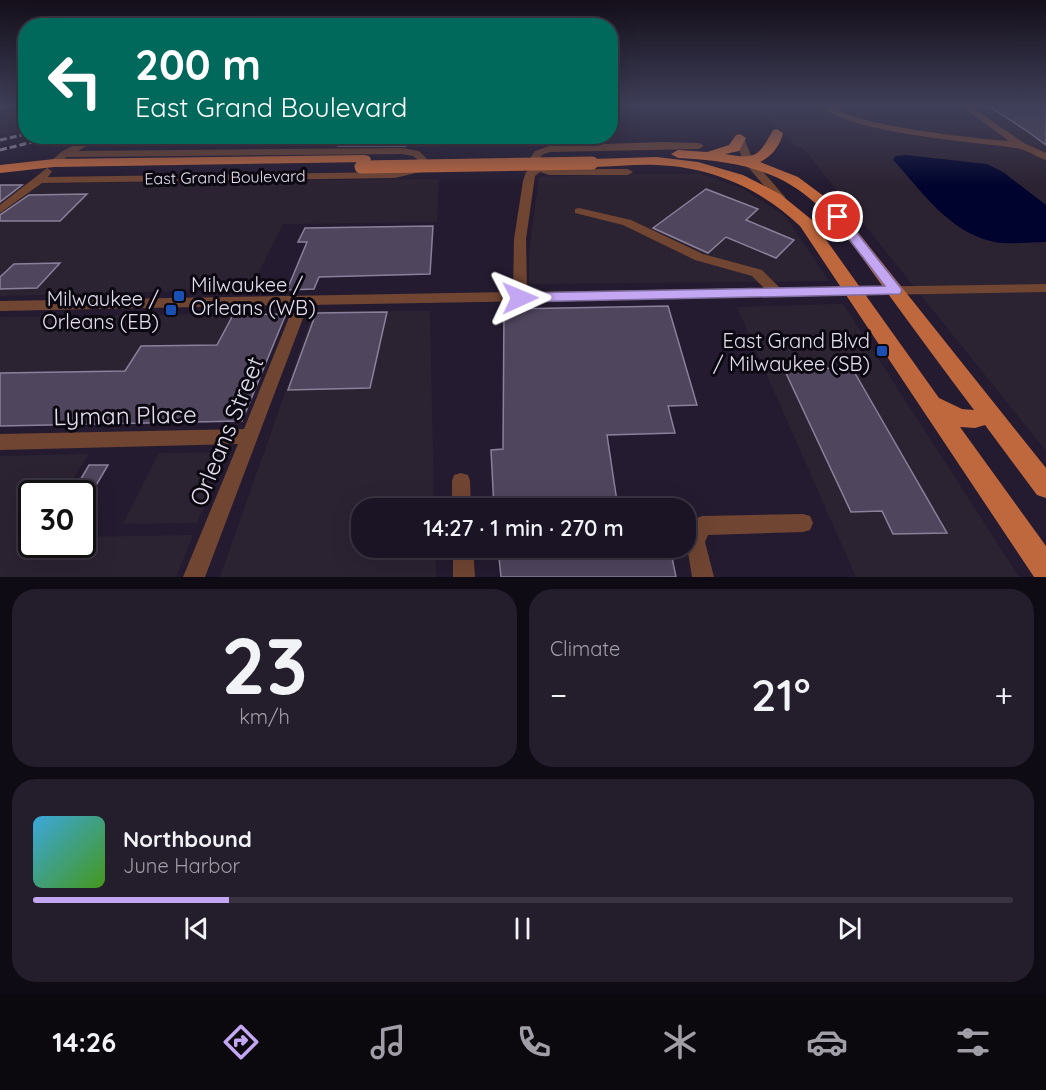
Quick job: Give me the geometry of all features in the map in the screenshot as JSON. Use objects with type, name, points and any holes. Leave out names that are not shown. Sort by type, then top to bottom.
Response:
[{"type":"main road","points":[[658,161],[748,162],[771,149],[777,134]]},
{"type":"main road","points":[[678,154],[727,151],[738,145],[741,138]]},
{"type":"main road","points":[[678,154],[708,155],[748,162],[781,174],[810,190],[838,217],[1046,487]]},
{"type":"main road","name":"East Grand Boulevard","points":[[0,169],[593,159],[678,154]]},
{"type":"main road","name":"East Grand Boulevard","points":[[593,159],[658,161],[694,166],[733,177],[781,199],[806,223],[853,291]]},
{"type":"main road","name":"East Grand Boulevard","points":[[0,177],[51,167]]},
{"type":"main road","points":[[853,291],[1046,570]]},
{"type":"main road","points":[[930,403],[963,418],[974,420],[983,417],[988,412]]},
{"type":"street","points":[[927,133],[1021,145]]},
{"type":"street","points":[[1004,133],[1021,145],[1046,157]]},
{"type":"street","points":[[741,138],[748,162],[781,199]]},
{"type":"street","points":[[0,210],[51,167],[87,144]]},
{"type":"street","points":[[325,152],[329,144]]},
{"type":"street","points":[[628,172],[554,173],[538,169],[534,163],[536,155],[549,149],[699,146],[661,145]]},
{"type":"street","name":"East Grand Boulevard","points":[[51,167],[160,166],[396,175],[416,170],[422,159],[418,154],[407,151],[325,152],[160,166]]},
{"type":"street","points":[[520,298],[520,239],[528,181],[530,174],[538,169]]},
{"type":"street","points":[[579,211],[627,222],[699,257],[757,273],[777,293]]},
{"type":"street","points":[[0,306],[176,301],[302,302],[1046,288]]},
{"type":"street","name":"Orleans Street","points":[[194,577],[302,302]]},
{"type":"street","name":"Lyman Place","points":[[0,442],[250,436]]},
{"type":"street","points":[[461,481],[462,498]]},
{"type":"street","points":[[703,577],[695,542],[702,526],[803,523]]},
{"type":"street","points":[[463,558],[464,577]]},
{"type":"shaded area","points":[[784,133],[1046,133],[1046,451],[802,147],[795,147]]},
{"type":"shaded area","points":[[56,144],[322,144],[51,148]]},
{"type":"shaded area","points":[[340,144],[441,144],[441,147],[338,147]]},
{"type":"shaded area","points":[[700,174],[742,188],[785,216],[829,281],[529,284],[529,251],[539,177]]},
{"type":"shaded area","points":[[439,179],[437,222],[283,224],[250,289],[0,296],[0,184]]},
{"type":"shaded area","points":[[843,304],[1019,577],[856,577],[737,307]]},
{"type":"shaded area","points":[[314,311],[430,311],[434,498],[351,498],[351,558],[435,558],[436,577],[220,577]]},
{"type":"shaded area","points":[[284,313],[240,421],[0,425],[0,317]]},
{"type":"shaded area","points":[[227,452],[197,523],[123,524],[159,453]]},
{"type":"shaded area","points":[[89,454],[72,480],[18,480],[18,558],[96,558],[96,537],[193,535],[176,577],[0,577],[0,456]]},
{"type":"water","points":[[906,155],[987,164],[1003,172],[1046,205],[1046,242],[995,242],[964,230],[938,210],[893,160],[895,156]]},
{"type":"building","points":[[1030,133],[1046,133],[1046,145]]},
{"type":"building","points":[[339,144],[407,144],[406,146],[338,146]]},
{"type":"building","points":[[0,185],[22,185],[0,202]]},
{"type":"building","points":[[706,189],[758,209],[746,220],[794,240],[776,258],[726,237],[708,253],[653,228]]},
{"type":"building","points":[[87,194],[60,221],[0,221],[0,215],[29,195]]},
{"type":"building","points":[[433,226],[430,274],[319,277],[314,289],[287,290],[307,242],[298,242],[305,228]]},
{"type":"building","points":[[60,263],[37,288],[0,289],[0,277],[14,264]]},
{"type":"building","points":[[668,306],[697,405],[668,406],[675,433],[607,435],[616,498],[493,498],[491,450],[503,449],[504,309]]},
{"type":"building","points":[[387,312],[370,388],[288,390],[316,313]]},
{"type":"building","points":[[286,314],[242,421],[0,426],[0,373],[125,371],[141,346],[217,345],[233,315]]},
{"type":"building","points":[[852,368],[947,533],[893,534],[882,511],[851,512],[784,369]]},
{"type":"building","points":[[89,465],[108,465],[96,485],[96,480],[80,480]]},
{"type":"building","points":[[499,558],[672,558],[676,577],[501,577]]},
{"type":"railway","points":[[0,140],[18,136]]},
{"type":"railway","points":[[0,150],[24,144]]},
{"type":"place","name":"Milwaukee / Orleans (WB)","points":[[179,296]]},
{"type":"place","name":"Milwaukee / Orleans (EB)","points":[[171,310]]},
{"type":"place","name":"East Grand Blvd / Milwaukee (SB)","points":[[882,351]]},
{"type":"route","points":[[520,298],[895,290],[838,217]]}]
